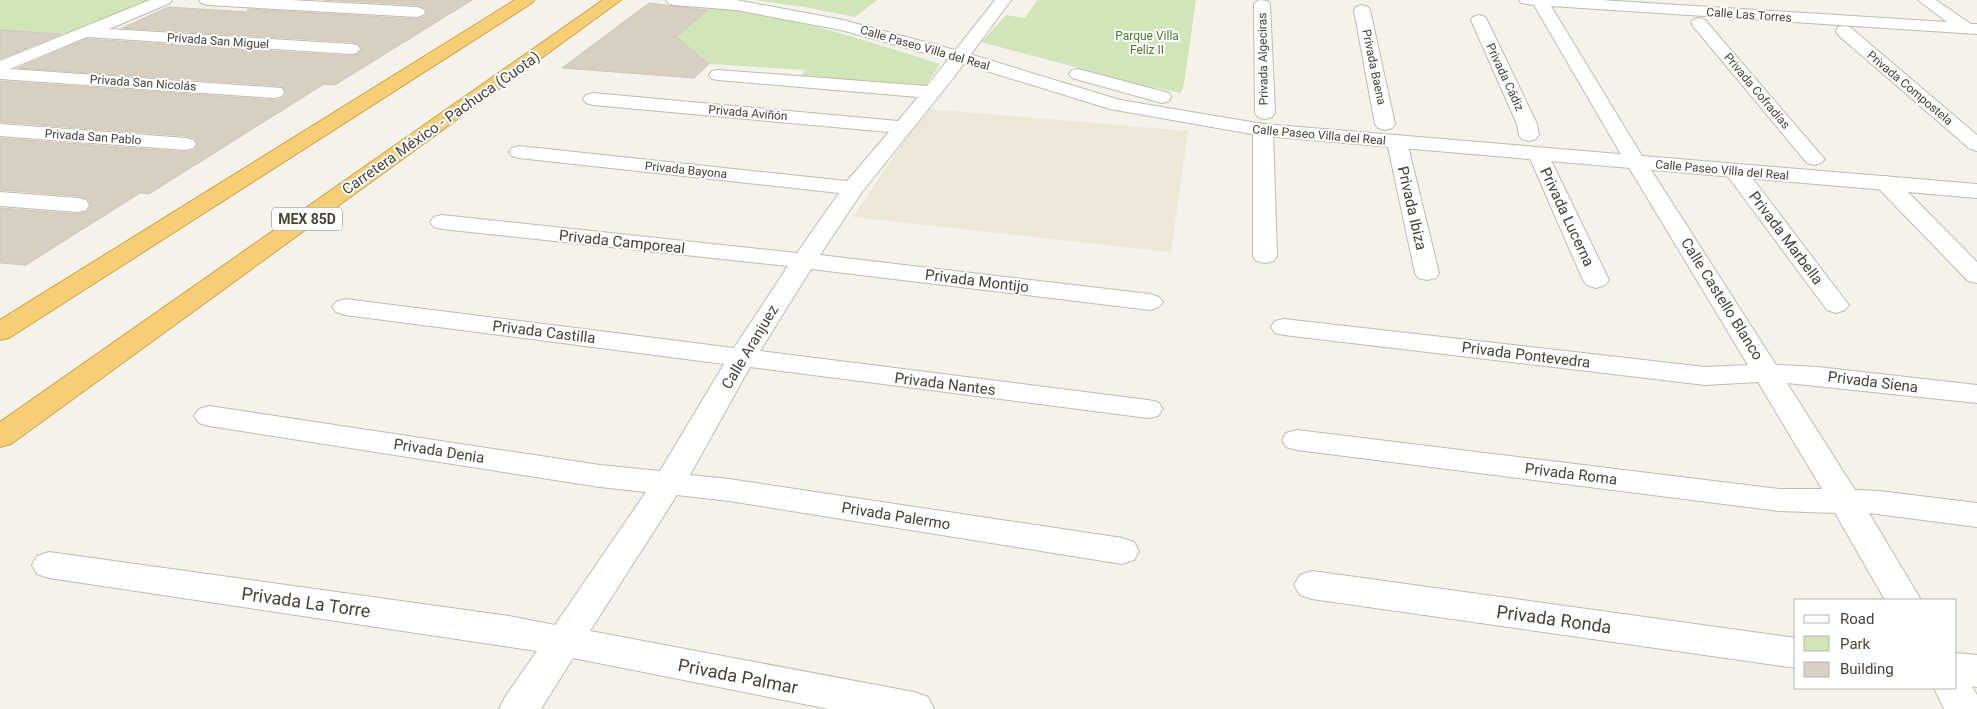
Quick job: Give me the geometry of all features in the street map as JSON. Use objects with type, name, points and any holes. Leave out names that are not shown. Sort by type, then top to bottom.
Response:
[{"type":"highway","points":[[0,332],[526,0]]},
{"type":"highway","name":"Carretera México - Pachuca (Cuota)","points":[[0,437],[613,0]]},
{"type":"street","points":[[4,72],[84,32],[164,0]]},
{"type":"street","points":[[207,0],[417,12]]},
{"type":"street","name":"Calle Paseo Villa del Real","points":[[674,0],[736,5],[799,15],[965,51]]},
{"type":"street","name":"Calle Paseo Villa del Real","points":[[753,0],[854,17],[965,51],[1117,105],[1264,122],[1397,142],[1538,154],[1631,153],[1824,160]]},
{"type":"street","name":"Calle Aranjuez","points":[[519,709],[669,483],[742,357],[853,188],[965,51],[1003,0]]},
{"type":"street","name":"Calle Las Torres","points":[[1533,0],[1617,3],[1846,26],[1971,28]]},
{"type":"street","name":"Calle Castello Blanco","points":[[1533,0],[1768,373],[1903,599]]},
{"type":"street","points":[[1723,0],[1737,14]]},
{"type":"street","points":[[1926,0],[1971,28]]},
{"type":"street","name":"Privada Algeciras","points":[[1262,4],[1265,256]]},
{"type":"street","name":"Privada Compostela","points":[[1830,5],[1846,26],[1977,145]]},
{"type":"street","name":"Privada Baena","points":[[1362,10],[1385,124]]},
{"type":"street","name":"Privada Cádiz","points":[[1479,20],[1527,124],[1529,135]]},
{"type":"street","name":"Privada Cofradías","points":[[1699,23],[1824,160]]},
{"type":"street","name":"Privada San Miguel","points":[[84,32],[351,49]]},
{"type":"street","name":"Privada San Nicolás","points":[[4,72],[275,92]]},
{"type":"street","points":[[718,75],[931,92]]},
{"type":"street","name":"Privada Aviñón","points":[[593,99],[903,127]]},
{"type":"street","name":"Calle Paseo Villa del Real","points":[[1264,122],[1385,124],[1529,135],[1735,171],[1977,191]]},
{"type":"street","name":"Privada San Pablo","points":[[0,130],[186,144]]},
{"type":"street","name":"Privada Ibiza","points":[[1397,142],[1427,273]]},
{"type":"street","name":"Privada Bayona","points":[[519,152],[853,188]]},
{"type":"street","name":"Privada Lucerna","points":[[1538,154],[1596,280]]},
{"type":"street","name":"Privada Marbella","points":[[1735,171],[1836,305]]},
{"type":"street","points":[[1886,183],[1977,276]]},
{"type":"street","points":[[0,199],[78,205]]},
{"type":"street","name":"Privada Camporeal","points":[[442,222],[803,262]]},
{"type":"street","name":"Privada Montijo","points":[[803,262],[1150,302]]},
{"type":"street","name":"Privada Castilla","points":[[345,307],[742,357]]},
{"type":"street","name":"Privada Pontevedra","points":[[1284,327],[1705,376],[1768,373]]},
{"type":"street","name":"Privada Nantes","points":[[742,357],[1148,409]]},
{"type":"street","name":"Privada Siena","points":[[1768,373],[1818,376],[1977,394]]},
{"type":"street","name":"Privada Denia","points":[[209,416],[600,476],[669,483]]},
{"type":"street","name":"Privada Roma","points":[[1297,440],[1779,500],[1879,502],[1977,515]]},
{"type":"street","name":"Privada Palermo","points":[[669,483],[1122,551]]},
{"type":"street","name":"Privada La Torre","points":[[49,565],[508,631],[562,642]]},
{"type":"street","name":"Privada Ronda","points":[[1312,585],[1794,652]]},
{"type":"street","name":"Privada Palmar","points":[[562,642],[914,709]]},
{"type":"street","points":[[1957,669],[1977,671]]},
{"type":"street","points":[[1954,689],[1964,709]]},
{"type":"shaded area","points":[[930,109],[1188,131],[1171,252],[853,217],[913,128]]},
{"type":"green space","points":[[0,0],[151,0],[68,34],[0,30]]},
{"type":"green space","points":[[755,0],[877,0],[855,17]]},
{"type":"green space","name":"Parque Villa Feliz II","points":[[1037,0],[1196,0],[1184,84],[1181,93],[1138,84],[981,42],[1006,15],[1025,18]]},
{"type":"green space","points":[[711,8],[740,11],[798,22],[940,64],[921,93],[796,80],[805,70],[709,64],[699,55],[660,50]]},
{"type":"building","points":[[324,0],[472,0],[335,85],[324,84],[149,194],[140,193],[26,265],[0,263],[0,208],[78,214],[86,212],[91,206],[88,199],[78,196],[0,190],[0,138],[186,152],[194,150],[198,144],[194,138],[186,136],[0,122],[0,81],[276,100],[283,98],[286,93],[282,86],[18,68],[87,39],[351,56],[358,54],[362,49],[358,44],[351,42],[122,28],[168,7],[247,12],[248,9],[417,19],[424,17],[427,13],[425,8],[417,5]]},
{"type":"building","points":[[649,3],[708,10],[676,37],[709,64],[694,78],[562,68]]},
{"type":"building","points":[[0,30],[62,34],[0,59]]}]
